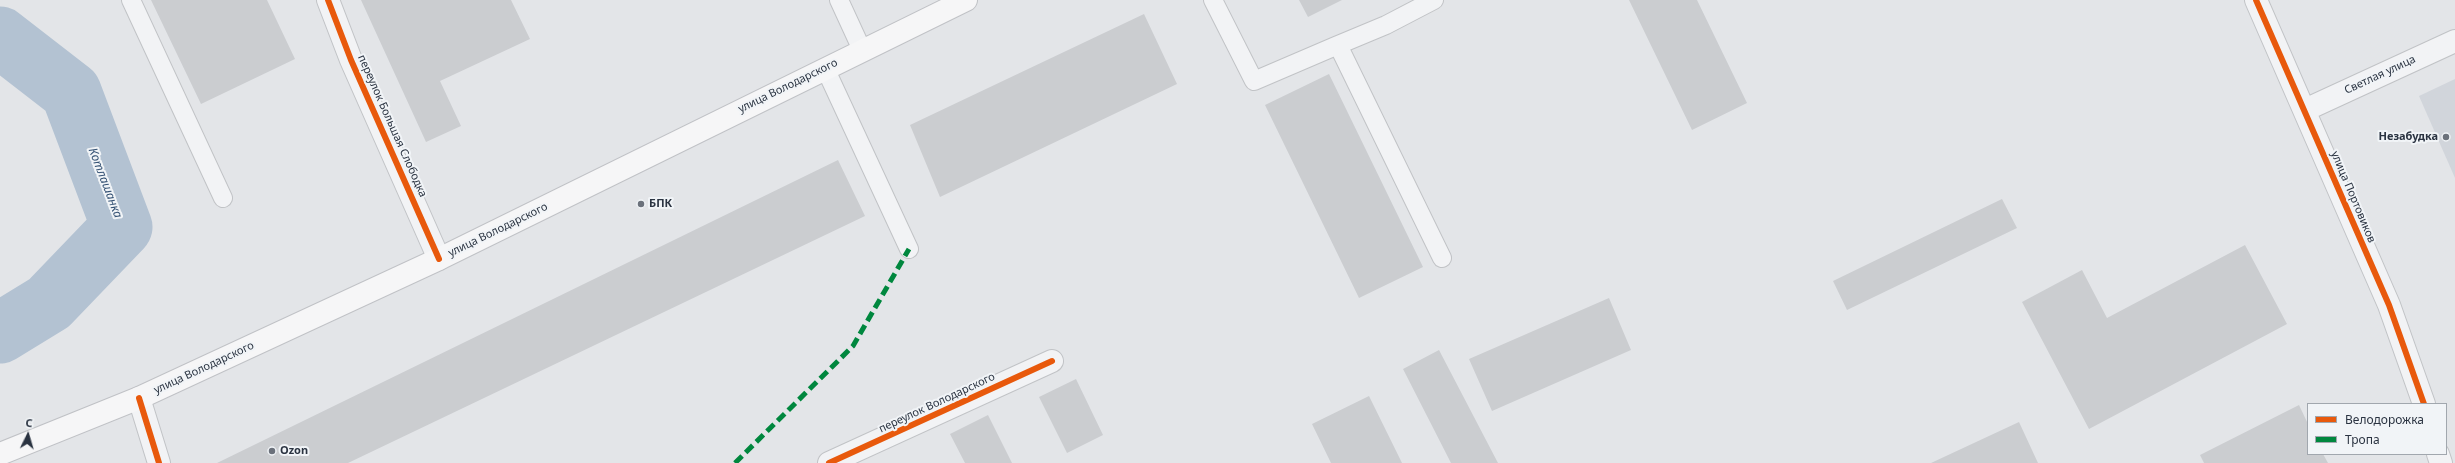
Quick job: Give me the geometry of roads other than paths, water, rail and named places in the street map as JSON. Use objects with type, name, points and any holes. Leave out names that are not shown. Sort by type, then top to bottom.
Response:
[{"type":"main road","name":"улица Володарского","points":[[0,454],[139,398],[439,259],[966,0]]},
{"type":"street","name":"переулок Большая Слободка","points":[[328,0],[352,60],[439,259]]},
{"type":"street","name":"улица Портовиков","points":[[2256,0],[2306,110],[2389,305],[2424,403]]},
{"type":"street","name":"Светлая улица","points":[[2306,110],[2455,41]]},
{"type":"street","name":"переулок Володарского","points":[[830,463],[1052,361]]},
{"type":"street","points":[[139,398],[159,463]]},
{"type":"lane","points":[[132,0],[224,198]]},
{"type":"lane","points":[[839,0],[862,50]]},
{"type":"lane","points":[[1213,0],[1254,81],[1386,25],[1434,0]]},
{"type":"lane","points":[[1338,45],[1442,258]]},
{"type":"lane","points":[[825,68],[909,250]]},
{"type":"waterway","name":"Котлашанка","points":[[0,37],[71,92],[122,227],[49,303],[0,333]]},
{"type":"place","name":"Незабудка","points":[[2446,137]]},
{"type":"place","name":"БПК","points":[[641,204]]},
{"type":"place","name":"Ozon","points":[[272,451]]}]
